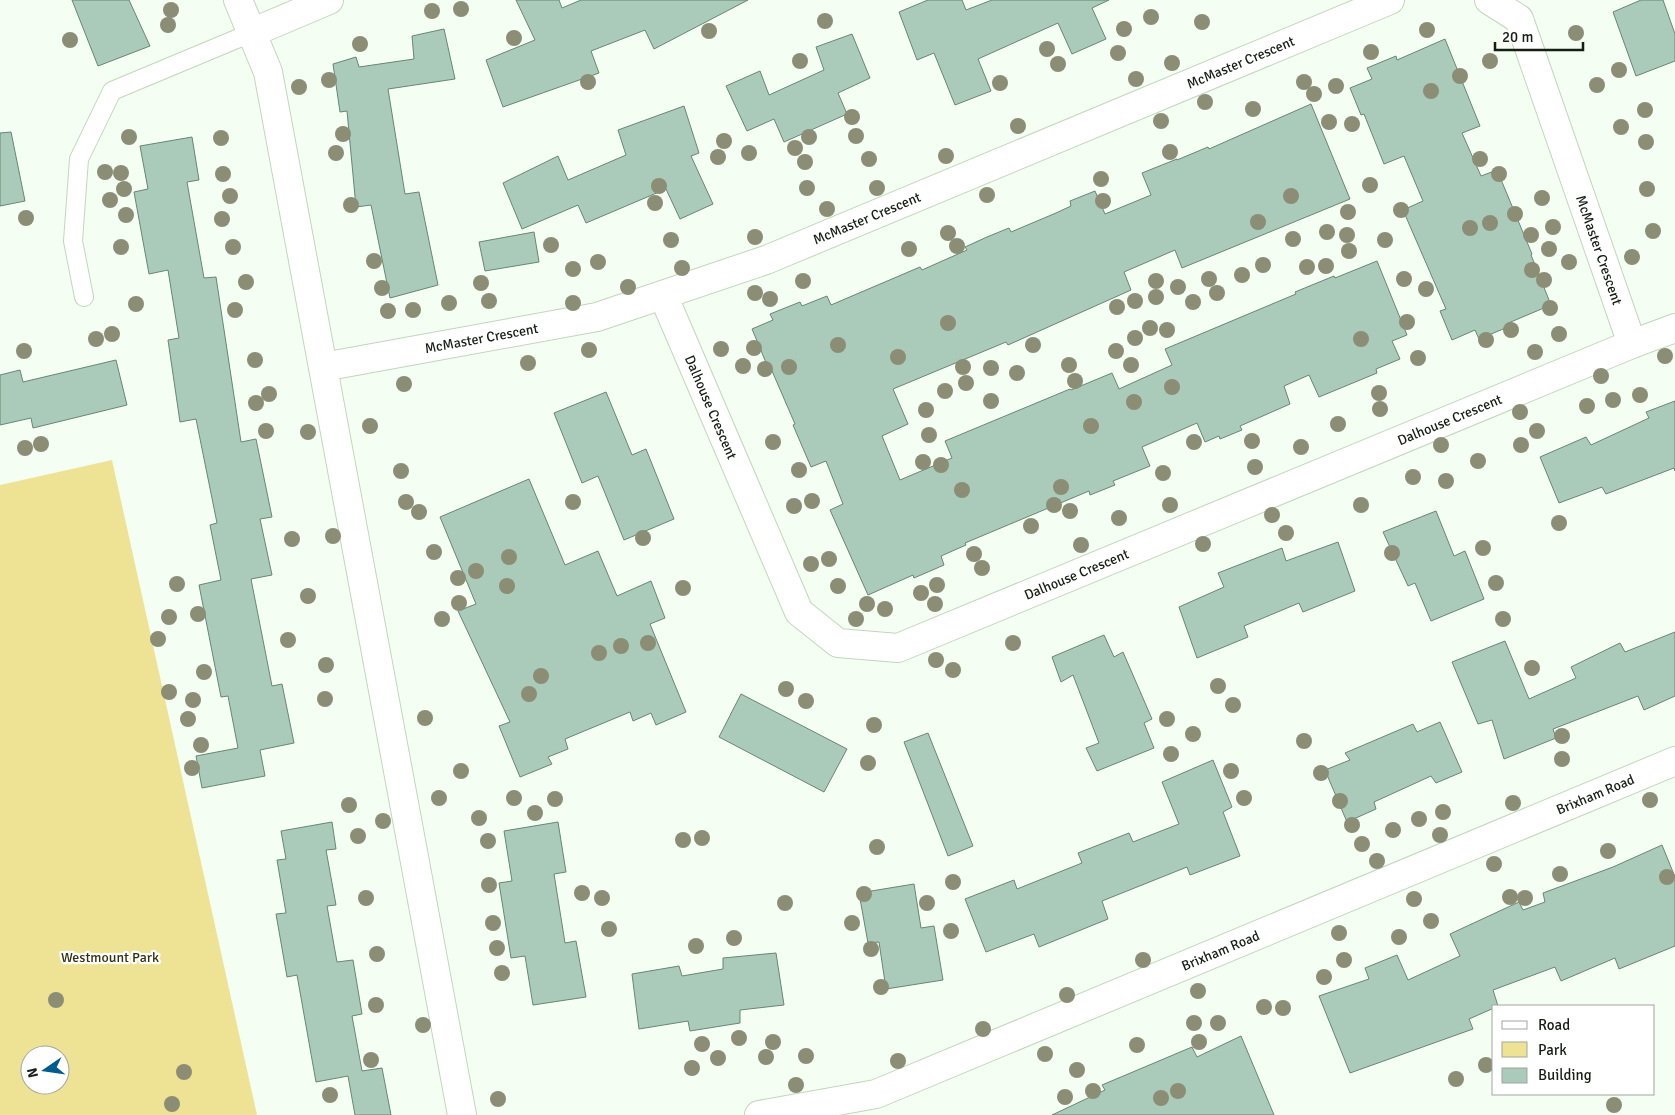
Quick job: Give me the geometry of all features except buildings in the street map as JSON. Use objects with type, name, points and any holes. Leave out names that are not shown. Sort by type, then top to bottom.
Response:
[{"type":"street","points":[[238,0],[268,72],[462,1115]]},
{"type":"street","points":[[251,33],[329,0]]},
{"type":"street","name":"McMaster Crescent","points":[[323,368],[597,317],[766,260],[1390,0]]},
{"type":"street","name":"McMaster Crescent","points":[[1489,0],[1519,19],[1632,344]]},
{"type":"street","name":"Dalhouse Crescent","points":[[663,295],[799,612],[838,643],[898,648],[1632,344],[1675,328]]},
{"type":"street","name":"Brixham Road","points":[[759,1115],[876,1094],[1675,761]]},
{"type":"lane","points":[[84,297],[73,241],[79,159],[112,91],[251,33]]},
{"type":"green space","name":"Westmount Park","points":[[112,460],[257,1115],[0,1115],[0,485]]}]
